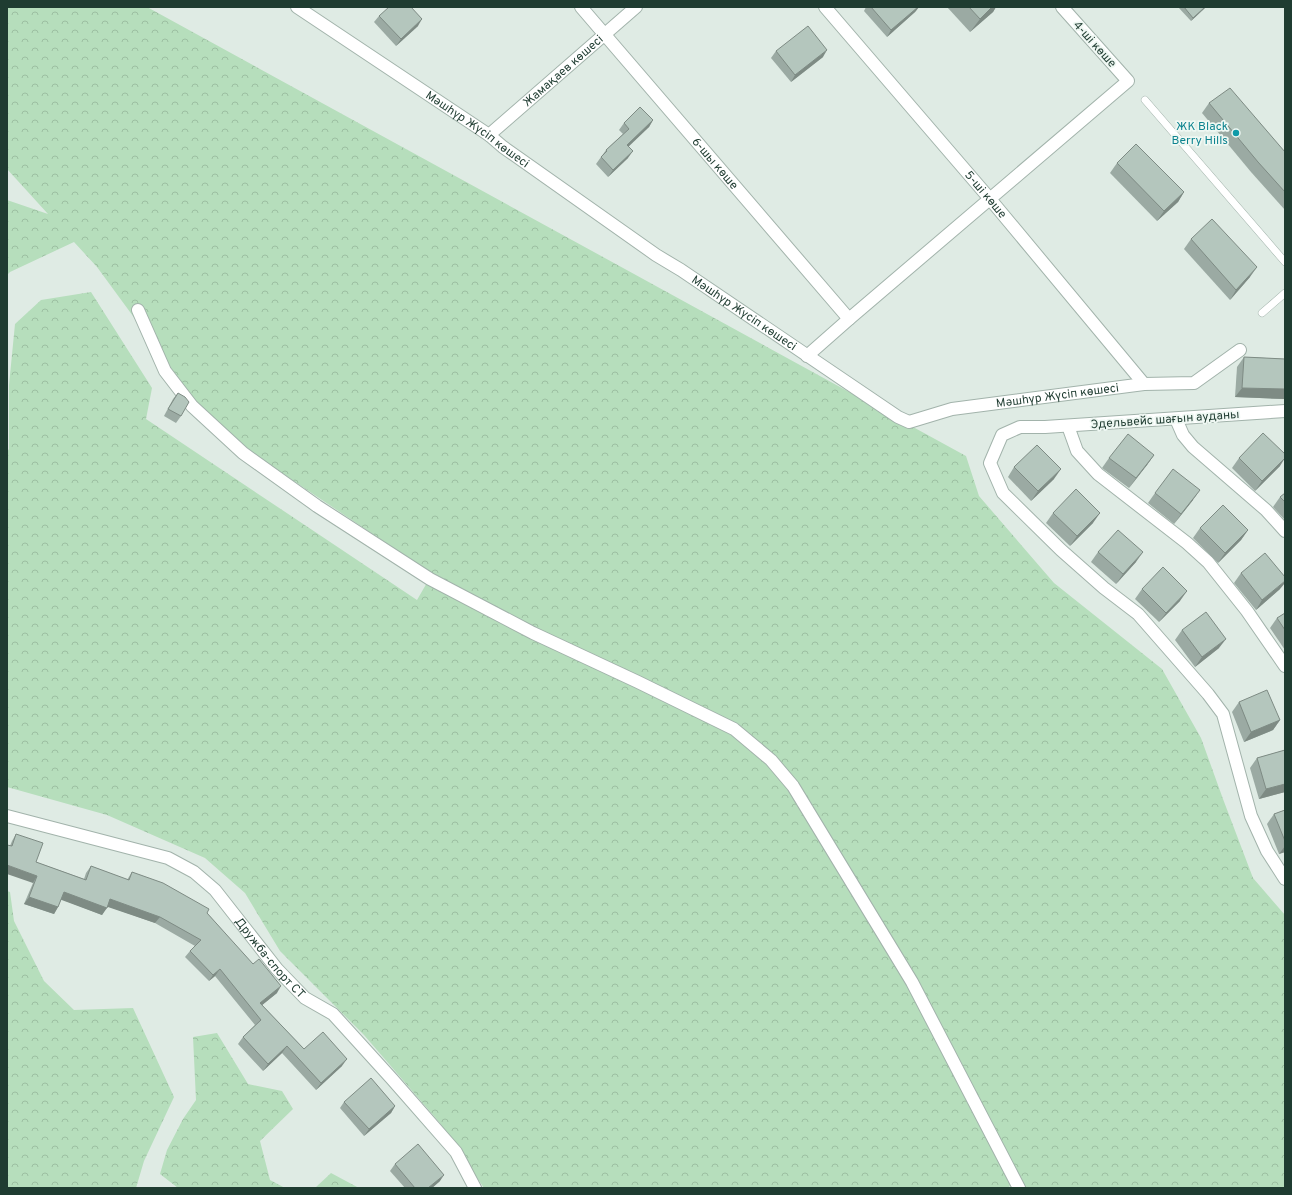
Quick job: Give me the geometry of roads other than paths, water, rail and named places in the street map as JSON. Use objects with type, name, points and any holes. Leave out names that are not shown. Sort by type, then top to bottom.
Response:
[{"type":"street","name":"Мәшhүр Жүсіп көшесі","points":[[297,7],[489,135],[503,147],[656,255],[681,270],[898,417],[909,422],[952,409],[1144,384],[1194,383],[1240,350]]},
{"type":"street","name":"6-шы көше","points":[[581,7],[849,319]]},
{"type":"street","name":"Жамақаев көшесі","points":[[489,135],[636,7]]},
{"type":"street","name":"5-ші көше","points":[[825,7],[990,199],[1144,384]]},
{"type":"street","name":"4-ші көше","points":[[990,199],[1128,81],[1062,7]]},
{"type":"street","points":[[808,356],[849,319],[990,199]]},
{"type":"street","points":[[138,310],[165,371],[192,406],[249,457],[318,506],[430,579],[533,633],[734,729],[771,760],[793,786],[912,982],[1019,1188]]},
{"type":"street","name":"Эдельвейс шағын ауданы","points":[[1285,411],[1068,426],[1020,427],[1002,435],[990,463],[1002,494],[1104,588],[1138,614],[1208,694],[1222,714],[1251,816],[1267,851],[1285,879]]},
{"type":"street","points":[[1176,419],[1183,436],[1193,447],[1266,510],[1285,531]]},
{"type":"street","points":[[1068,426],[1077,451],[1098,474],[1208,562],[1247,612],[1285,666]]},
{"type":"street","name":"Дружба-спорт СТ","points":[[7,816],[168,858],[194,872],[215,890],[277,969],[305,998],[333,1014],[392,1079],[456,1152],[475,1188]]},
{"type":"lane","points":[[1145,100],[1285,262]]},
{"type":"lane","points":[[1262,312],[1285,293]]},
{"type":"place","name":"ЖК Black Berry Hills","points":[[1236,133]]}]
